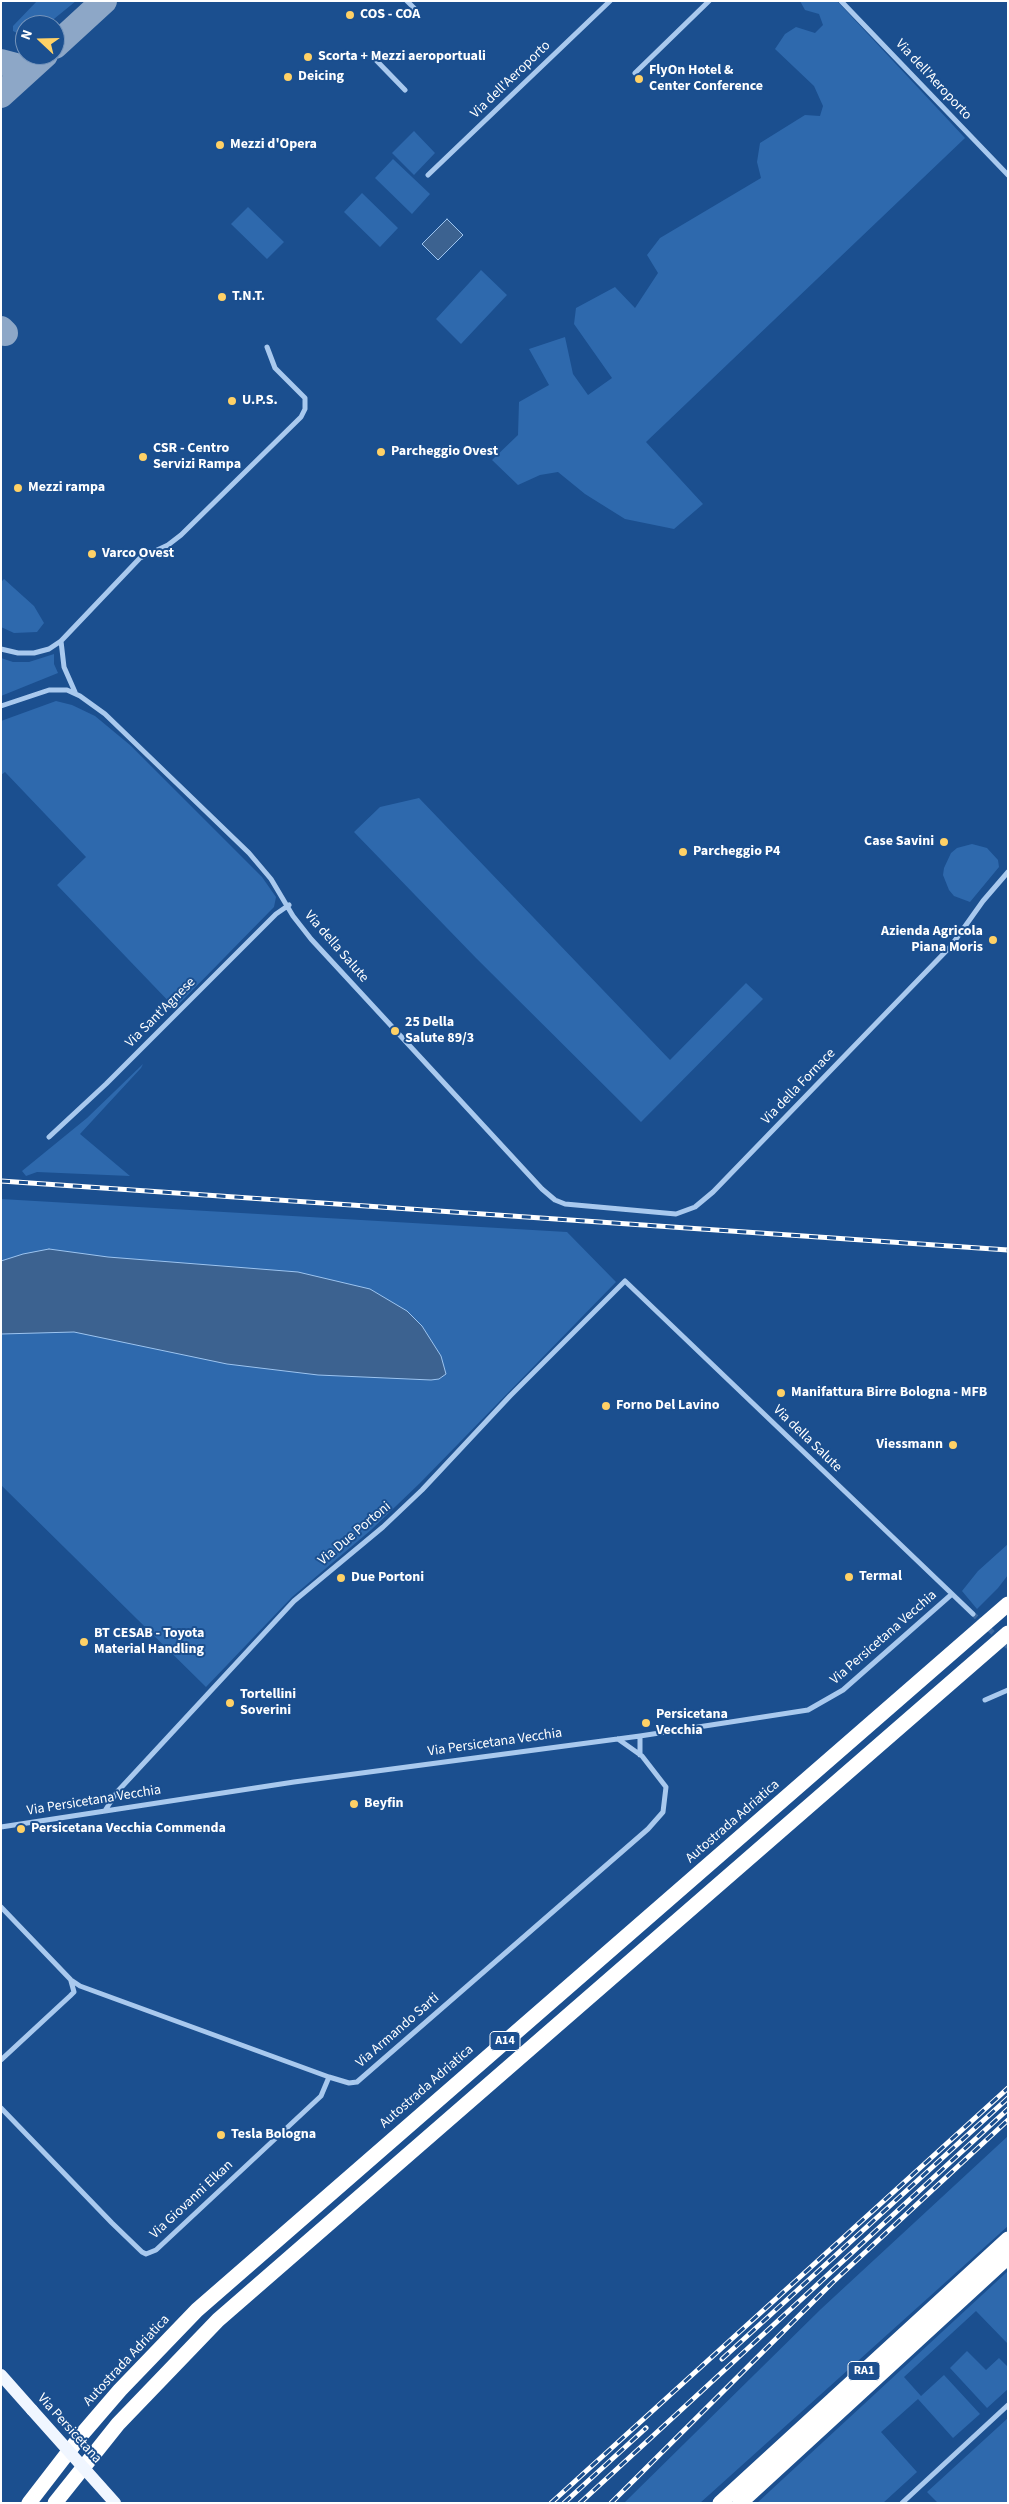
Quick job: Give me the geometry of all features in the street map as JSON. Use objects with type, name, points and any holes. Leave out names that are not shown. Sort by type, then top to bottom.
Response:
[{"type":"highway","name":"Autostrada Adriatica","points":[[30,2503],[114,2398],[204,2304],[1008,1604]]},
{"type":"highway","name":"A14","points":[[55,2503],[118,2424],[190,2348],[236,2304],[1008,1633]]},
{"type":"highway","name":"RA1","points":[[720,2503],[1008,2239]]},
{"type":"highway","name":"RA1","points":[[740,2503],[1008,2257]]},
{"type":"highway","points":[[708,2503],[804,2426]]},
{"type":"highway","points":[[747,2503],[799,2448]]},
{"type":"main road","name":"Via Persicetana","points":[[1,2375],[115,2503]]},
{"type":"street","points":[[407,1],[417,11]]},
{"type":"street","name":"Via dell'Aeroporto","points":[[428,175],[610,1]]},
{"type":"street","points":[[635,73],[709,1]]},
{"type":"street","name":"Via dell'Aeroporto","points":[[842,1],[1008,175]]},
{"type":"street","points":[[373,57],[405,90]]},
{"type":"street","points":[[1,649],[34,654],[49,649],[61,641],[140,558],[168,545],[181,535],[301,417],[305,409],[305,398],[275,368],[267,347]]},
{"type":"street","name":"Via della Salute","points":[[61,641],[64,667],[75,692],[105,714],[236,840],[271,879],[289,905],[293,916],[311,939],[542,1189],[555,1200]]},
{"type":"street","points":[[1,706],[50,690],[75,692]]},
{"type":"street","name":"Via della Fornace","points":[[555,1200],[572,1204],[668,1213],[683,1212],[695,1207],[713,1192],[951,946],[983,901],[1008,872]]},
{"type":"street","name":"Via Sant'Agnese","points":[[49,1137],[106,1084],[276,914],[289,905]]},
{"type":"street","name":"Via della Salute","points":[[625,1281],[973,1614]]},
{"type":"street","name":"Via Due Portoni","points":[[106,1810],[117,1792],[294,1600],[383,1527],[422,1490],[510,1396],[625,1281]]},
{"type":"street","name":"Via Persicetana Vecchia","points":[[1,1827],[106,1810],[794,1714],[821,1704],[843,1690],[952,1594]]},
{"type":"street","points":[[985,1700],[1008,1690]]},
{"type":"street","points":[[640,1736],[640,1755]]},
{"type":"street","name":"Via Armando Sarti","points":[[1,1907],[70,1980],[86,1989],[329,2077],[349,2083],[357,2082],[648,1830],[663,1812],[666,1801],[666,1787],[640,1755],[617,1739]]},
{"type":"street","points":[[1,2060],[74,1992],[70,1980]]},
{"type":"street","name":"Via Giovanni Elkan","points":[[1,2108],[112,2223],[146,2254],[156,2250],[321,2096],[329,2077]]},
{"type":"street","points":[[902,2503],[1008,2405]]},
{"type":"shaded area","points":[[37,1],[76,1],[59,15],[24,15]]},
{"type":"shaded area","points":[[800,1],[837,1],[965,138],[646,442],[703,504],[674,529],[625,519],[585,494],[558,472],[540,475],[518,485],[492,460],[518,435],[519,402],[549,385],[529,349],[565,337],[573,374],[588,395],[612,378],[574,324],[576,308],[615,287],[635,308],[658,273],[647,255],[660,238],[761,178],[757,162],[760,143],[805,115],[820,116],[823,106],[814,86],[775,49],[785,34],[796,27],[815,33],[823,25],[819,14],[805,10]]},
{"type":"shaded area","points":[[414,131],[435,153],[414,175],[392,153]]},
{"type":"shaded area","points":[[393,159],[430,194],[412,214],[375,178]]},
{"type":"shaded area","points":[[362,193],[398,228],[380,247],[344,212]]},
{"type":"shaded area","points":[[248,207],[284,242],[267,259],[231,224]]},
{"type":"shaded area","points":[[447,219],[463,235],[438,260],[422,244]]},
{"type":"shaded area","points":[[481,270],[507,295],[461,344],[436,319]]},
{"type":"shaded area","points":[[4,579],[34,606],[44,623],[37,632],[14,633],[1,627],[1,582]]},
{"type":"shaded area","points":[[54,654],[54,664],[58,673],[1,696],[1,658],[13,662],[29,662]]},
{"type":"shaded area","points":[[56,701],[72,705],[95,716],[130,745],[262,877],[276,897],[274,907],[175,1008],[57,885],[86,857],[5,772],[1,775],[1,721]]},
{"type":"shaded area","points":[[419,798],[670,1060],[746,983],[763,999],[641,1122],[476,958],[354,832],[380,807]]},
{"type":"shaded area","points":[[972,844],[987,848],[998,860],[999,867],[970,902],[954,896],[949,890],[943,875],[951,853],[957,848]]},
{"type":"shaded area","points":[[143,1064],[80,1134],[130,1176],[37,1172],[26,1176],[22,1171],[87,1118]]},
{"type":"shaded area","points":[[1,1199],[567,1232],[616,1282],[420,1483],[371,1530],[292,1597],[206,1687],[1,1485]]},
{"type":"shaded area","points":[[49,1249],[108,1257],[298,1272],[370,1289],[407,1311],[422,1326],[441,1356],[446,1374],[439,1379],[431,1380],[318,1375],[227,1364],[74,1332],[1,1334],[1,1261]]},
{"type":"shaded area","points":[[1008,1544],[1008,1575],[977,1609],[962,1591],[978,1571]]},
{"type":"shaded area","points":[[1008,2136],[1008,2226],[700,2503],[624,2503],[821,2309]]},
{"type":"shaded area","points":[[1008,2271],[1008,2344],[976,2311],[904,2377],[921,2396],[944,2375],[980,2414],[953,2438],[918,2399],[881,2432],[917,2472],[883,2503],[757,2503]]},
{"type":"shaded area","points":[[967,2351],[986,2370],[999,2358],[1008,2367],[1008,2389],[987,2408],[950,2368]]},
{"type":"shaded area","points":[[1008,2418],[1008,2503],[938,2503],[927,2492]]},
{"type":"taxiway","points":[[65,37],[104,1]]},
{"type":"taxiway","points":[[1,62],[20,67],[25,65]]},
{"type":"taxiway","points":[[1,95],[34,65]]},
{"type":"taxiway","points":[[1,329],[5,333]]},
{"type":"tunnel","points":[[973,1614],[1008,1647]]},
{"type":"railway","points":[[1,1181],[1008,1250]]},
{"type":"railway","points":[[551,2503],[1008,2088]]},
{"type":"railway","points":[[722,2359],[1008,2098]]},
{"type":"railway","points":[[580,2503],[1008,2109]]},
{"type":"railway","points":[[611,2503],[832,2283],[1008,2120]]},
{"type":"railway","points":[[564,2503],[646,2428]]},
{"type":"place","name":"COS - COA","points":[[350,15]]},
{"type":"place","name":"Scorta + Mezzi aeroportuali","points":[[308,57]]},
{"type":"place","name":"Deicing","points":[[288,77]]},
{"type":"place","name":"FlyOn Hotel & Center Conference","points":[[639,79]]},
{"type":"place","name":"Mezzi d'Opera","points":[[220,145]]},
{"type":"place","name":"T.N.T.","points":[[222,297]]},
{"type":"place","name":"U.P.S.","points":[[232,401]]},
{"type":"place","name":"Parcheggio Ovest","points":[[381,452]]},
{"type":"place","name":"CSR - Centro Servizi Rampa","points":[[143,457]]},
{"type":"place","name":"Mezzi rampa","points":[[18,488]]},
{"type":"place","name":"Varco Ovest","points":[[92,554]]},
{"type":"place","name":"Case Savini","points":[[944,842]]},
{"type":"place","name":"Parcheggio P4","points":[[683,852]]},
{"type":"place","name":"Azienda Agricola Piana Moris","points":[[993,940]]},
{"type":"place","name":"25 Della Salute 89/3","points":[[395,1031]]},
{"type":"place","name":"Manifattura Birre Bologna - MFB","points":[[781,1393]]},
{"type":"place","name":"Forno Del Lavino","points":[[606,1406]]},
{"type":"place","name":"Viessmann","points":[[953,1445]]},
{"type":"place","name":"Termal","points":[[849,1577]]},
{"type":"place","name":"Due Portoni","points":[[341,1578]]},
{"type":"place","name":"BT CESAB - Toyota Material Handling","points":[[84,1642]]},
{"type":"place","name":"Tortellini Soverini","points":[[230,1703]]},
{"type":"place","name":"Persicetana Vecchia","points":[[646,1723]]},
{"type":"place","name":"Beyfin","points":[[354,1804]]},
{"type":"place","name":"Persicetana Vecchia Commenda","points":[[21,1829]]},
{"type":"place","name":"Tesla Bologna","points":[[221,2135]]}]
